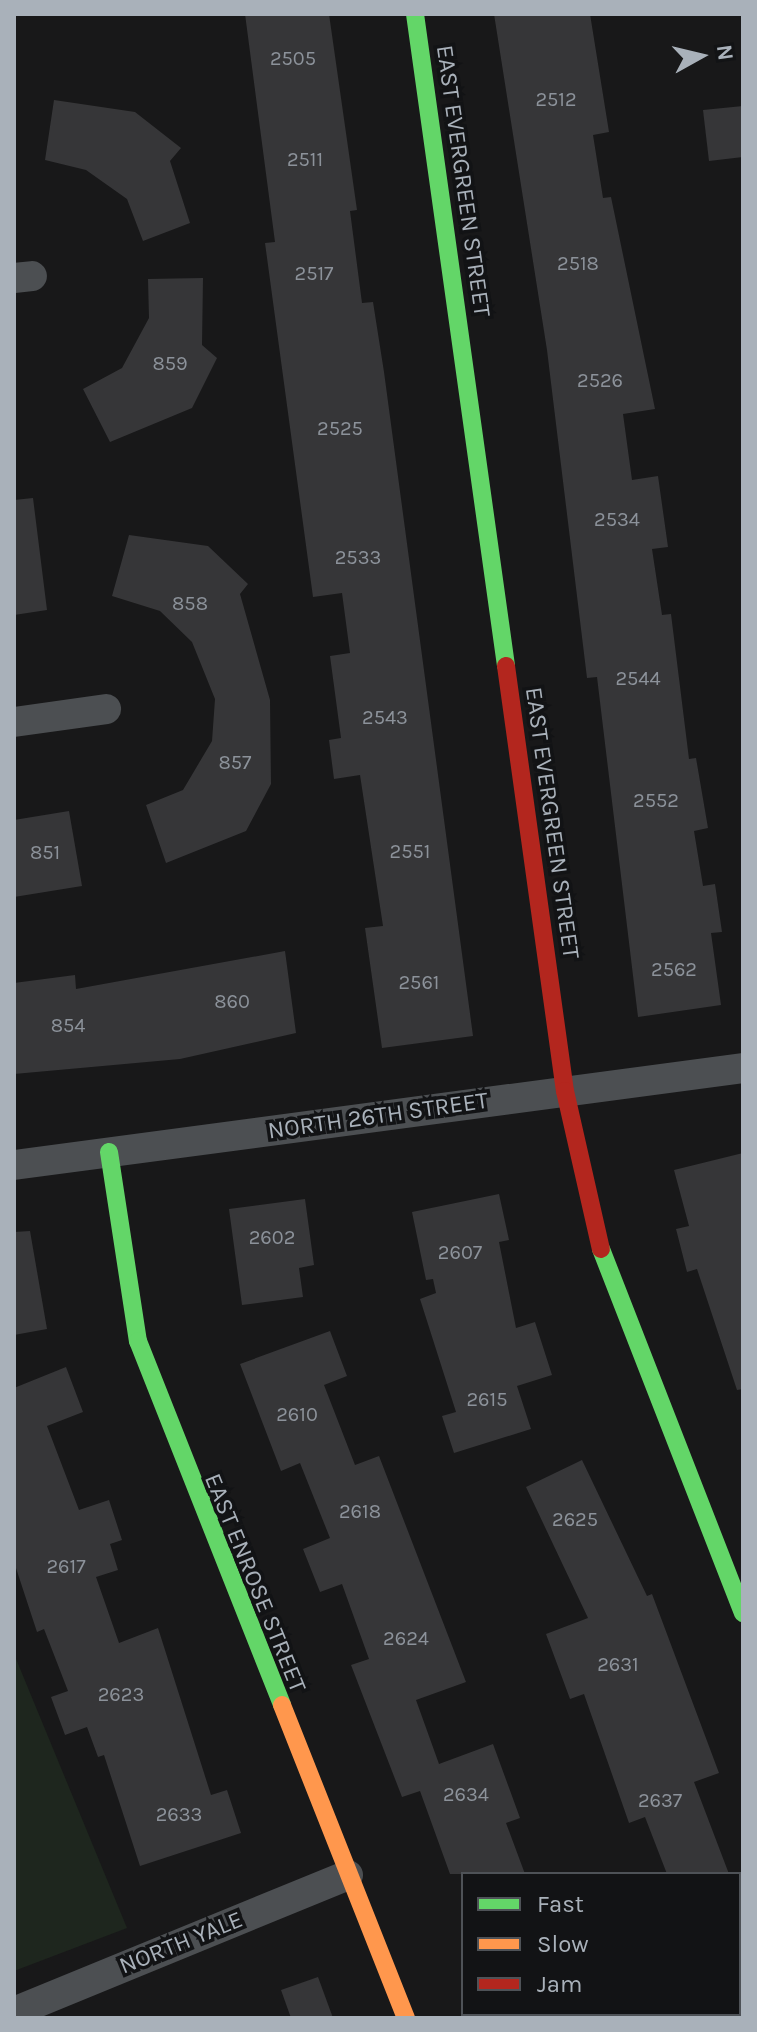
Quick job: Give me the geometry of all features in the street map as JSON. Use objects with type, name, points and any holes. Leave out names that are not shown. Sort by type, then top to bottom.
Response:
[{"type":"street","name":"EAST EVERGREEN STREET","points":[[415,14],[565,1091],[599,1244],[743,1613]]},
{"type":"street","points":[[14,722],[106,709]]},
{"type":"street","name":"NORTH 26TH STREET","points":[[14,1165],[743,1068]]},
{"type":"street","name":"EAST ENROSE STREET","points":[[109,1152],[138,1341],[406,2018]]},
{"type":"street","name":"NORTH YALE","points":[[14,2012],[348,1875]]},
{"type":"shaded area","points":[[14,1654],[127,1928],[14,1971]]},
{"type":"building","points":[[245,14],[329,14],[357,210],[350,211],[362,303],[373,302],[384,372],[473,1036],[382,1048],[365,928],[383,926],[360,775],[334,779],[329,740],[341,738],[330,656],[350,653],[342,593],[313,597],[265,243],[275,242]]},
{"type":"building","points":[[494,14],[590,14],[609,132],[593,135],[603,198],[611,197],[655,409],[623,414],[632,480],[658,476],[668,547],[652,549],[662,615],[671,614],[689,759],[696,758],[708,828],[694,831],[703,886],[715,884],[722,932],[711,933],[721,1005],[638,1017],[597,677],[587,678],[547,350]]},
{"type":"building","points":[[54,100],[135,112],[181,148],[170,161],[190,223],[143,241],[127,199],[86,170],[45,160]]},
{"type":"building","points":[[743,106],[743,157],[709,161],[703,110]]},
{"type":"building","points":[[203,278],[202,345],[217,358],[192,408],[110,442],[83,389],[122,368],[149,318],[148,279]]},
{"type":"building","points":[[33,498],[47,610],[14,615],[14,500]]},
{"type":"building","points":[[129,535],[208,546],[248,584],[240,594],[270,700],[271,784],[246,831],[166,863],[146,805],[183,790],[212,741],[215,699],[192,642],[160,611],[112,596]]},
{"type":"building","points":[[69,811],[82,886],[14,897],[14,820]]},
{"type":"building","points":[[285,951],[296,1033],[180,1059],[14,1074],[14,983],[75,975],[76,989]]},
{"type":"building","points":[[743,1153],[743,1389],[737,1390],[697,1269],[687,1272],[676,1229],[689,1226],[674,1170]]},
{"type":"building","points":[[499,1194],[509,1240],[499,1242],[516,1328],[535,1322],[552,1375],[517,1386],[531,1429],[454,1453],[442,1416],[456,1412],[420,1299],[436,1293],[433,1279],[426,1280],[412,1212]]},
{"type":"building","points":[[305,1199],[314,1265],[299,1268],[303,1297],[242,1305],[229,1209]]},
{"type":"building","points":[[30,1231],[47,1329],[14,1335],[14,1232]]},
{"type":"building","points":[[330,1331],[347,1376],[324,1385],[355,1465],[379,1456],[466,1682],[416,1700],[439,1764],[493,1744],[520,1818],[506,1823],[524,1872],[450,1874],[420,1791],[402,1797],[351,1665],[369,1659],[342,1584],[320,1592],[303,1549],[330,1538],[300,1463],[281,1471],[240,1364]]},
{"type":"building","points":[[66,1367],[83,1412],[47,1426],[79,1510],[109,1500],[122,1540],[110,1544],[118,1570],[96,1577],[119,1643],[158,1628],[211,1795],[227,1790],[241,1833],[140,1866],[104,1755],[98,1757],[87,1727],[65,1735],[51,1697],[68,1691],[44,1629],[37,1632],[14,1562],[14,1388]]},
{"type":"building","points":[[582,1460],[647,1596],[652,1594],[719,1773],[694,1782],[728,1872],[666,1872],[645,1817],[629,1823],[584,1694],[570,1699],[546,1634],[588,1618],[526,1487]]},
{"type":"building","points":[[318,1977],[333,2018],[291,2018],[281,1990]]},
{"type":"traffic: fast","points":[[415,14],[506,666]]},
{"type":"traffic: fast","points":[[109,1152],[138,1341],[282,1705]]},
{"type":"traffic: fast","points":[[601,1249],[743,1613]]},
{"type":"traffic: slow","points":[[282,1705],[406,2018]]},
{"type":"traffic: jam","points":[[506,666],[565,1091],[601,1249]]}]
